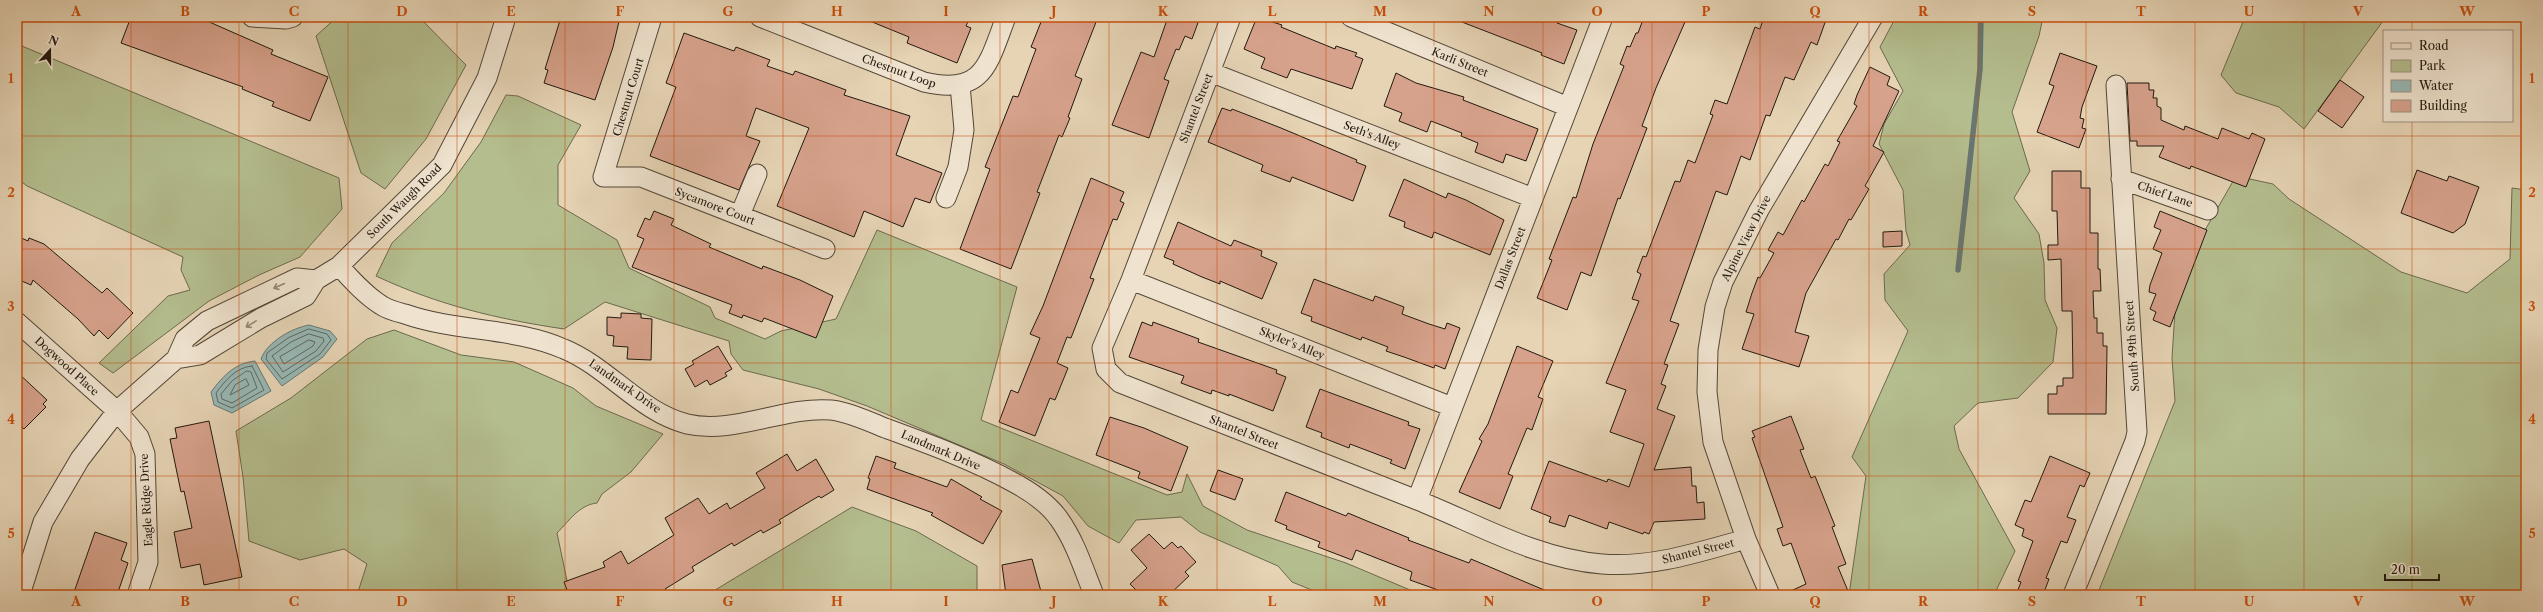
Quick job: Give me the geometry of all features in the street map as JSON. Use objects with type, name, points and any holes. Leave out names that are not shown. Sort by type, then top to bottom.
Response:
[{"type":"street","points":[[252,17],[286,19],[293,17]]},
{"type":"street","name":"South Waugh Road","points":[[176,359],[200,355],[261,318],[306,296],[316,280],[339,266],[442,165],[487,78],[506,17]]},
{"type":"street","name":"Chestnut Court","points":[[603,177],[652,17]]},
{"type":"street","name":"Chestnut Loop","points":[[760,17],[924,82],[941,86],[960,85],[978,76],[988,65],[1006,17]]},
{"type":"street","name":"Shantel Street","points":[[1231,17],[1131,280],[1102,348],[1106,369],[1120,383],[1417,500],[1532,548],[1582,562],[1604,564],[1663,561],[1746,539]]},
{"type":"street","name":"Karli Street","points":[[1351,17],[1568,107]]},
{"type":"street","name":"Dallas Street","points":[[1417,500],[1603,17]]},
{"type":"street","name":"Alpine View Drive","points":[[1770,595],[1746,539],[1713,442],[1707,392],[1708,350],[1715,307],[1723,282],[1759,210],[1873,17]]},
{"type":"street","name":"Seth's Alley","points":[[1210,72],[1533,198]]},
{"type":"street","points":[[946,198],[958,167],[964,130],[960,85]]},
{"type":"street","name":"South 49th Street","points":[[2073,595],[2135,441],[2137,432],[2116,85]]},
{"type":"street","points":[[740,216],[757,174]]},
{"type":"street","name":"Sycamore Court","points":[[603,177],[641,177],[824,249]]},
{"type":"street","name":"Chief Lane","points":[[2121,179],[2208,210]]},
{"type":"street","name":"Landmark Drive","points":[[339,266],[366,294],[382,307],[431,323],[478,328],[561,348],[587,359],[655,410],[687,424],[719,427],[774,415],[831,410],[857,417],[919,440],[1011,480],[1037,497],[1059,518],[1075,549],[1094,595]]},
{"type":"street","points":[[20,595],[43,522],[80,459],[117,411],[176,359],[184,339],[207,321],[297,278],[316,280]]},
{"type":"street","name":"Skyler's Alley","points":[[1131,280],[1452,407]]},
{"type":"street","name":"Dogwood Place","points":[[17,322],[117,411]]},
{"type":"street","name":"Eagle Ridge Drive","points":[[117,411],[139,436],[145,454],[148,562],[137,595]]},
{"type":"green space","points":[[337,17],[419,17],[466,65],[426,139],[385,189],[361,173],[316,36]]},
{"type":"green space","points":[[1896,17],[2043,17],[2039,36],[2012,112],[2030,171],[2014,198],[2039,234],[2044,263],[2045,300],[2057,328],[2053,362],[2018,398],[1978,403],[1954,426],[1959,449],[2015,551],[1994,595],[1849,595],[1866,476],[1852,457],[1908,331],[1885,300],[1884,274],[1910,245],[1906,231],[1903,190],[1879,144],[1884,124],[1903,91],[1880,47]]},
{"type":"green space","points":[[2245,17],[2386,17],[2304,129],[2279,107],[2236,93],[2221,75]]},
{"type":"green space","points":[[17,44],[339,178],[342,209],[300,257],[259,275],[209,301],[113,373],[99,363],[168,296],[190,290],[181,270],[183,257],[27,186],[17,178]]},
{"type":"green space","points":[[506,95],[518,96],[581,125],[558,165],[558,205],[617,240],[629,268],[710,307],[715,318],[765,339],[781,331],[836,319],[877,230],[1017,287],[981,420],[1167,495],[1182,492],[1187,474],[1203,506],[1247,530],[1346,563],[1422,595],[1324,595],[1292,582],[1278,566],[1200,532],[1181,517],[1136,520],[1119,543],[1088,526],[1063,496],[1004,464],[867,406],[819,389],[743,370],[731,354],[729,341],[605,302],[564,329],[515,321],[468,310],[422,295],[376,276],[392,243],[444,193],[481,142]]},
{"type":"green space","points":[[2236,176],[2273,184],[2289,199],[2401,272],[2467,293],[2510,259],[2512,188],[2526,190],[2526,595],[2097,595],[2175,401],[2172,358],[2177,279]]},
{"type":"green space","points":[[394,330],[461,355],[514,362],[573,388],[596,406],[663,434],[631,472],[602,494],[597,503],[591,504],[580,510],[557,533],[570,595],[357,595],[367,564],[344,549],[300,560],[249,541],[243,477],[236,431],[291,398],[367,339]]},
{"type":"green space","points":[[852,507],[916,531],[977,566],[977,595],[707,595]]},
{"type":"water","points":[[309,325],[330,331],[337,339],[323,357],[282,386],[261,359],[269,347],[281,337],[295,329]]},
{"type":"water","points":[[255,361],[271,391],[232,413],[214,405],[211,392],[220,381],[235,367]]},
{"type":"building","points":[[131,17],[198,17],[273,50],[271,54],[328,77],[310,121],[272,106],[274,102],[242,89],[243,87],[121,43]]},
{"type":"building","points":[[561,17],[620,17],[613,47],[595,100],[544,83],[548,70],[545,69]]},
{"type":"building","points":[[860,17],[970,17],[966,26],[971,28],[957,63],[907,43],[909,37]]},
{"type":"building","points":[[1043,17],[1098,17],[1075,76],[1082,79],[1068,117],[1070,118],[1062,137],[1059,135],[1037,192],[1040,193],[1011,269],[960,249],[990,169],[985,167],[1013,96],[1018,97],[1036,49],[1031,47]]},
{"type":"building","points":[[1168,17],[1190,17],[1199,20],[1192,39],[1185,36],[1179,50],[1176,49],[1164,79],[1169,81],[1149,138],[1112,125],[1141,52],[1154,57]]},
{"type":"building","points":[[1257,17],[1282,25],[1281,27],[1335,49],[1336,46],[1357,53],[1355,56],[1363,59],[1352,89],[1291,69],[1287,78],[1261,68],[1265,58],[1244,49]]},
{"type":"building","points":[[1449,17],[1560,17],[1557,23],[1577,30],[1564,64],[1541,55],[1542,53]]},
{"type":"building","points":[[1644,17],[1683,17],[1682,21],[1685,22],[1656,88],[1642,126],[1647,128],[1620,199],[1618,198],[1591,276],[1581,272],[1567,310],[1537,298],[1552,260],[1549,259],[1573,197],[1576,198],[1593,144],[1624,66],[1620,64],[1627,46],[1630,47],[1636,33],[1638,33]]},
{"type":"building","points":[[1764,17],[1827,17],[1817,45],[1811,42],[1794,80],[1785,77],[1770,116],[1766,115],[1750,160],[1741,156],[1727,195],[1716,191],[1670,321],[1679,324],[1664,364],[1668,365],[1661,384],[1666,386],[1657,409],[1675,416],[1654,470],[1691,467],[1692,486],[1696,486],[1697,503],[1704,502],[1705,519],[1654,522],[1649,534],[1644,532],[1643,534],[1609,522],[1607,529],[1569,515],[1565,527],[1549,522],[1551,517],[1531,509],[1549,461],[1607,482],[1608,479],[1629,487],[1644,444],[1610,432],[1626,390],[1606,383],[1639,301],[1632,299],[1641,274],[1637,272],[1643,256],[1646,257],[1675,181],[1680,182],[1688,160],[1695,163],[1713,115],[1710,114],[1715,100],[1727,104],[1755,27],[1760,29]]},
{"type":"building","points":[[684,33],[734,51],[736,47],[770,60],[767,66],[793,75],[795,71],[846,90],[844,95],[910,116],[896,155],[942,173],[930,203],[915,198],[903,227],[864,211],[854,237],[777,206],[809,128],[756,108],[746,136],[760,141],[739,190],[650,156],[676,87],[666,83]]},
{"type":"building","points":[[2060,53],[2097,66],[2082,107],[2080,118],[2084,119],[2082,128],[2086,129],[2079,148],[2037,132],[2054,86],[2049,84]]},
{"type":"building","points":[[1870,67],[1890,77],[1887,85],[1899,91],[1873,146],[1884,152],[1865,186],[1869,189],[1851,220],[1849,219],[1838,240],[1836,239],[1806,293],[1795,332],[1809,336],[1799,367],[1742,349],[1754,314],[1746,312],[1752,293],[1758,277],[1760,278],[1774,253],[1768,250],[1778,232],[1783,235],[1802,200],[1804,202],[1825,164],[1828,166],[1840,142],[1837,141],[1857,106],[1854,104],[1857,95]]},
{"type":"building","points":[[1396,73],[1416,83],[1464,97],[1463,100],[1538,129],[1526,161],[1506,154],[1503,163],[1475,152],[1478,143],[1461,136],[1462,133],[1431,121],[1427,132],[1399,121],[1402,113],[1384,106]]},
{"type":"building","points":[[2340,80],[2364,97],[2342,128],[2318,111]]},
{"type":"building","points":[[2127,83],[2149,83],[2149,90],[2154,90],[2153,98],[2157,98],[2157,106],[2161,108],[2161,120],[2184,130],[2185,126],[2218,139],[2222,128],[2249,139],[2252,133],[2265,139],[2246,187],[2191,166],[2190,169],[2159,157],[2164,146],[2137,146],[2137,141],[2130,141]]},
{"type":"building","points":[[1222,108],[1231,111],[1232,109],[1281,128],[1357,160],[1356,162],[1366,166],[1353,201],[1292,177],[1290,182],[1261,171],[1263,165],[1208,142]]},
{"type":"building","points":[[2417,170],[2447,181],[2449,176],[2479,187],[2465,224],[2453,233],[2401,213]]},
{"type":"building","points":[[2052,171],[2081,171],[2081,188],[2090,188],[2090,233],[2098,233],[2098,269],[2100,269],[2101,291],[2093,291],[2094,318],[2097,318],[2097,333],[2103,333],[2103,346],[2107,346],[2106,414],[2048,414],[2048,394],[2057,394],[2057,386],[2063,386],[2063,378],[2073,378],[2072,311],[2062,311],[2061,259],[2048,260],[2048,245],[2058,245],[2057,211],[2052,211]]},
{"type":"building","points":[[1091,178],[1124,192],[1120,201],[1124,203],[1117,220],[1113,219],[1090,278],[1094,279],[1071,338],[1067,337],[1057,363],[1068,368],[1055,400],[1050,398],[1035,436],[999,422],[1011,390],[1018,393],[1040,338],[1030,334],[1043,306]]},
{"type":"building","points":[[1404,179],[1446,198],[1448,193],[1466,200],[1504,220],[1490,255],[1434,232],[1432,238],[1404,227],[1405,222],[1389,216]]},
{"type":"building","points":[[654,211],[674,219],[671,225],[711,244],[709,247],[762,269],[763,266],[800,280],[833,296],[816,338],[764,318],[762,322],[743,315],[742,318],[729,313],[732,305],[632,267],[644,239],[637,236],[645,218],[650,220]]},
{"type":"building","points":[[2160,211],[2207,230],[2170,327],[2153,320],[2156,312],[2150,309],[2156,294],[2149,292],[2150,285],[2162,253],[2153,249],[2161,230],[2154,227]]},
{"type":"building","points":[[1178,222],[1231,246],[1234,240],[1262,251],[1261,256],[1277,263],[1262,299],[1220,281],[1220,284],[1202,277],[1173,264],[1174,261],[1164,257]]},
{"type":"building","points":[[1902,231],[1902,246],[1883,247],[1883,232]]},
{"type":"building","points":[[17,236],[28,241],[29,238],[44,244],[102,293],[107,288],[133,313],[108,339],[99,330],[94,336],[78,319],[33,280],[31,285],[17,279]]},
{"type":"building","points":[[1314,279],[1373,301],[1375,296],[1404,307],[1402,314],[1429,324],[1445,329],[1447,323],[1460,328],[1445,369],[1435,365],[1434,368],[1386,351],[1388,347],[1362,337],[1361,340],[1311,321],[1312,317],[1301,313]]},
{"type":"building","points":[[621,313],[641,314],[641,318],[652,319],[651,360],[627,359],[628,347],[613,346],[614,336],[607,335],[607,317],[621,318]]},
{"type":"building","points":[[1142,322],[1152,326],[1153,322],[1199,339],[1198,342],[1277,370],[1276,373],[1286,377],[1273,411],[1229,394],[1229,396],[1212,390],[1211,394],[1181,383],[1184,376],[1129,357]]},
{"type":"building","points":[[718,346],[732,369],[725,373],[727,376],[710,385],[707,380],[695,387],[685,369],[694,364],[692,361]]},
{"type":"building","points":[[1517,346],[1553,361],[1538,397],[1543,399],[1532,430],[1527,428],[1508,474],[1513,476],[1500,509],[1459,492],[1482,441],[1479,439],[1488,424]]},
{"type":"building","points":[[17,372],[47,400],[43,404],[46,407],[24,429],[17,423]]},
{"type":"building","points":[[1320,389],[1409,422],[1408,425],[1420,429],[1405,469],[1390,463],[1392,460],[1350,444],[1349,448],[1321,437],[1322,433],[1306,427]]},
{"type":"building","points":[[1791,416],[1804,449],[1800,450],[1811,478],[1815,476],[1835,526],[1832,527],[1846,564],[1838,567],[1848,591],[1846,592],[1847,595],[1782,595],[1806,584],[1791,543],[1783,546],[1777,529],[1783,527],[1752,438],[1755,437],[1752,431]]},
{"type":"building","points":[[1110,417],[1144,428],[1188,447],[1171,491],[1138,478],[1140,472],[1096,455]]},
{"type":"building","points":[[209,421],[242,577],[204,585],[200,564],[181,568],[174,532],[192,528],[184,491],[181,492],[170,439],[177,438],[175,428]]},
{"type":"building","points":[[787,454],[797,471],[816,459],[834,490],[821,498],[819,496],[779,520],[781,523],[763,533],[761,530],[734,546],[732,543],[692,567],[694,571],[665,589],[669,595],[569,595],[564,582],[605,567],[603,562],[621,551],[628,564],[674,535],[665,518],[698,498],[709,514],[727,503],[730,509],[765,488],[756,473]]},
{"type":"building","points":[[876,456],[896,463],[894,468],[947,487],[951,479],[982,497],[980,499],[1002,511],[983,544],[931,515],[933,513],[867,489],[870,479],[868,478]]},
{"type":"building","points":[[2050,456],[2090,473],[2084,487],[2080,485],[2067,517],[2076,520],[2067,543],[2061,541],[2046,578],[2049,579],[2043,595],[2016,595],[2021,582],[2018,581],[2033,541],[2022,536],[2024,529],[2015,525],[2025,500],[2031,502]]},
{"type":"building","points":[[1218,470],[1243,479],[1235,500],[1210,491]]},
{"type":"building","points":[[1286,492],[1346,516],[1348,513],[1409,538],[1408,540],[1469,563],[1471,559],[1556,595],[1452,595],[1410,580],[1412,572],[1356,550],[1352,560],[1318,547],[1320,542],[1286,529],[1287,526],[1275,521]]},
{"type":"building","points":[[95,532],[127,543],[121,560],[128,563],[117,595],[73,595]]},
{"type":"building","points":[[1149,534],[1164,549],[1172,542],[1178,548],[1181,546],[1196,562],[1185,572],[1189,576],[1169,595],[1141,595],[1130,584],[1147,568],[1131,550]]},
{"type":"building","points":[[1032,559],[1042,595],[1006,595],[1002,565]]},
{"type":"waterway","points":[[1958,270],[1980,69],[1981,17]]}]
